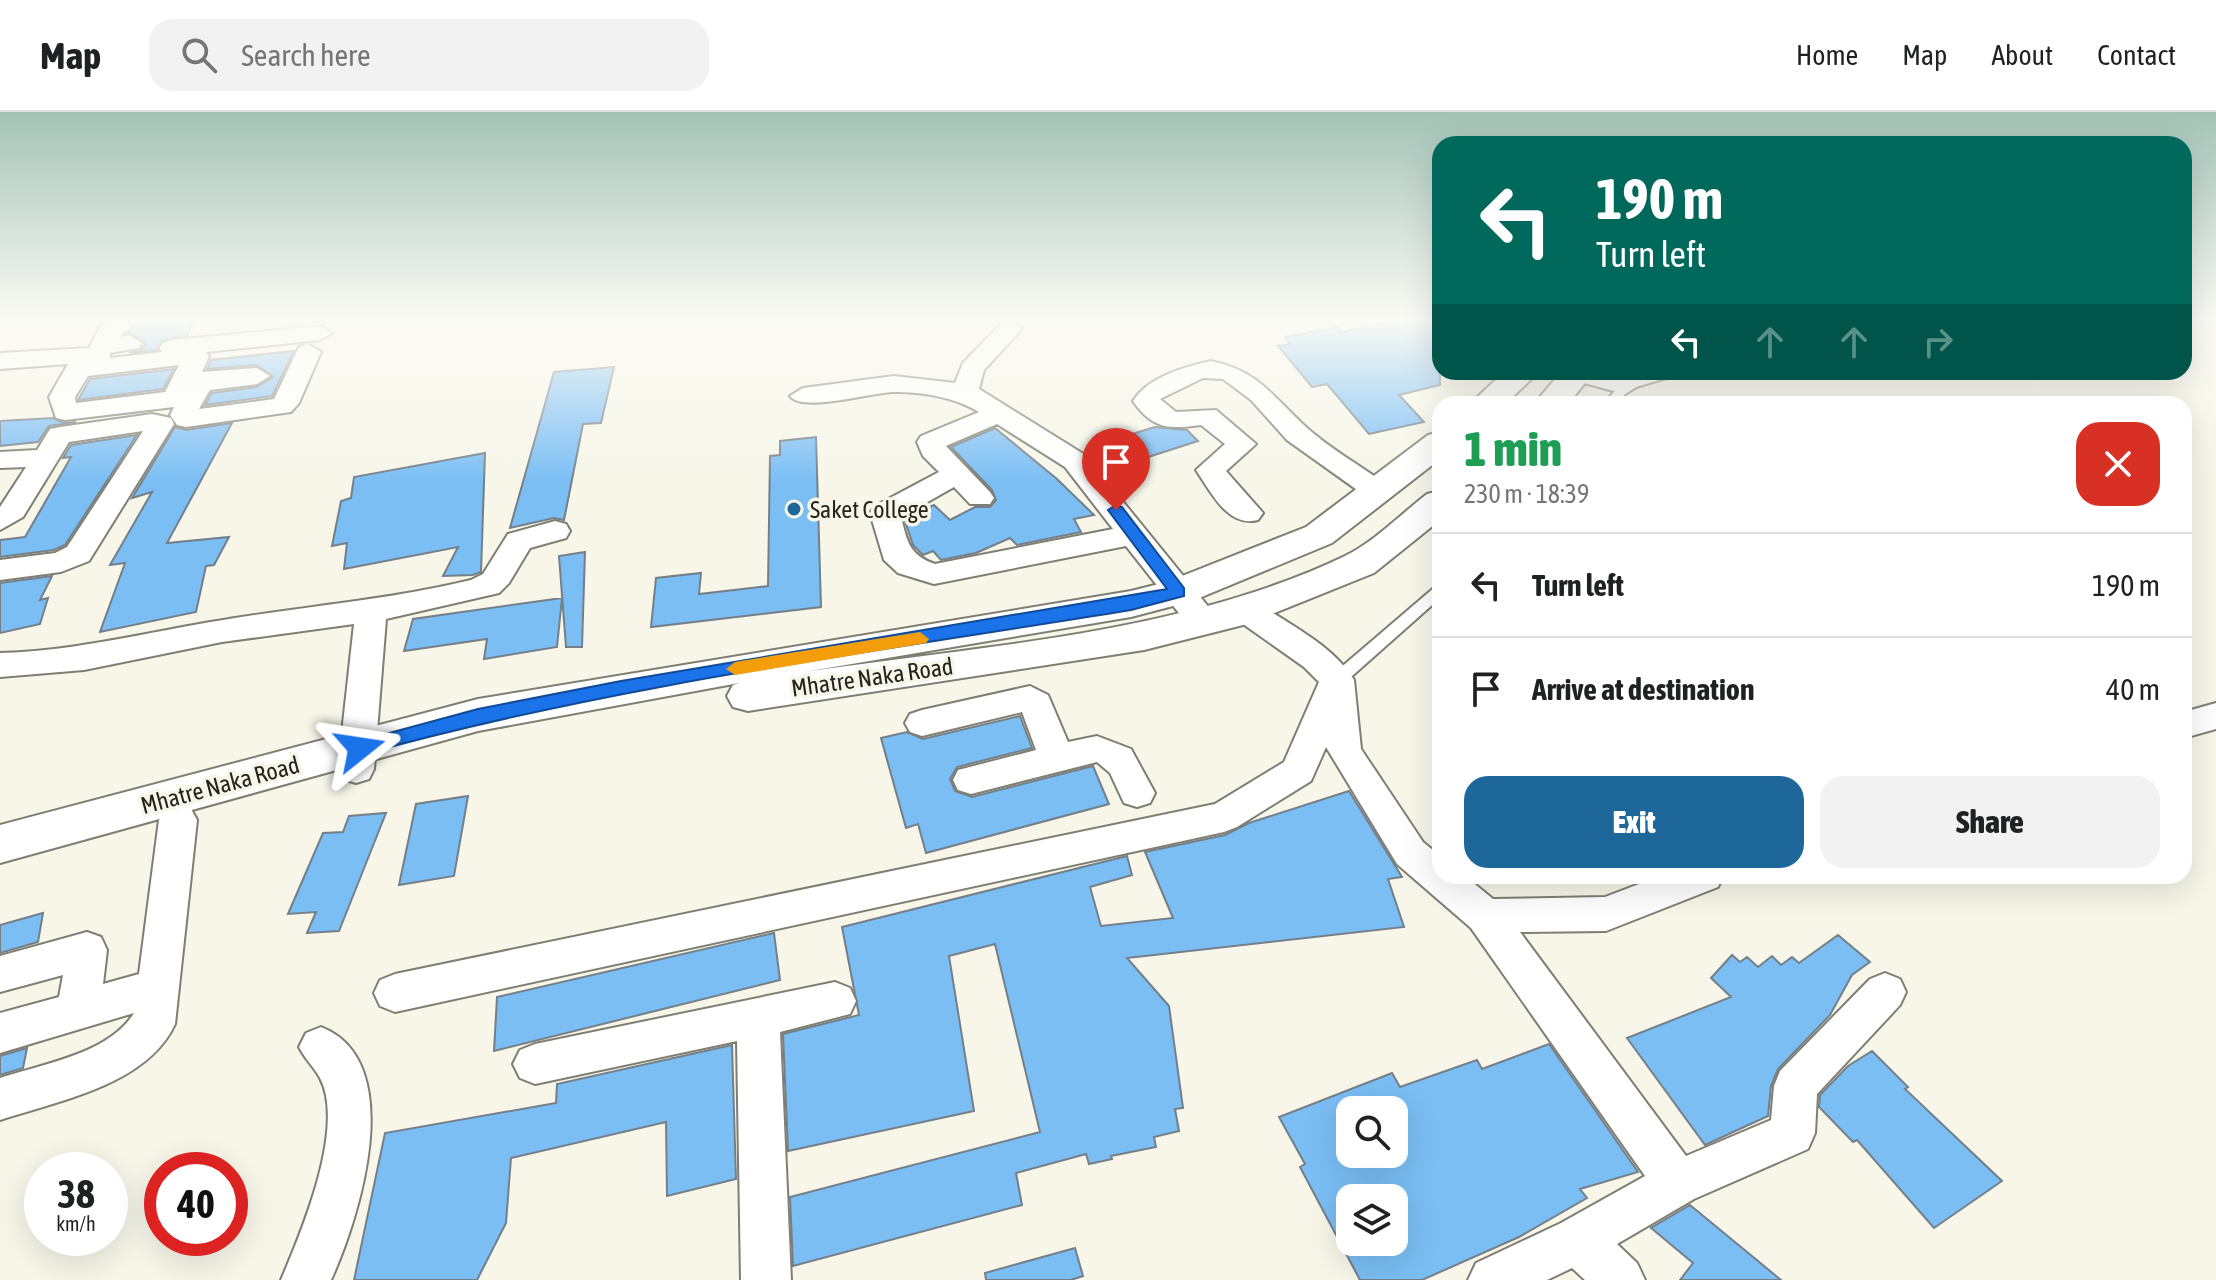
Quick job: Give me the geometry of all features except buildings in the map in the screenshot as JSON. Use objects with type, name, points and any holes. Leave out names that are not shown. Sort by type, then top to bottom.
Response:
[{"type":"street","points":[[75,375],[60,401],[65,412],[173,399],[181,391],[188,375]]},
{"type":"street","points":[[205,375],[183,418],[282,406],[299,375]]},
{"type":"street","points":[[965,392],[970,375]]},
{"type":"street","points":[[1194,375],[1151,393],[1146,401],[1170,421],[1207,416],[1239,438],[1242,444],[1210,470],[1237,506],[1248,513]]},
{"type":"street","points":[[1233,375],[1260,394],[1297,434],[1388,483],[1432,494]]},
{"type":"street","points":[[200,383],[257,376]]},
{"type":"street","points":[[1495,396],[1514,380]]},
{"type":"street","points":[[1557,396],[1572,380]]},
{"type":"street","points":[[1590,380],[1617,395]]},
{"type":"street","points":[[803,396],[894,384],[965,392],[1075,461],[1136,534],[1191,608]]},
{"type":"street","points":[[980,498],[931,442],[1000,413]]},
{"type":"street","points":[[0,521],[13,511],[44,458],[65,432],[161,424],[78,554],[61,562],[0,570]]},
{"type":"street","name":"Mhatre Naka Road","points":[[620,701],[982,661],[1144,636],[1319,535],[1432,448]]},
{"type":"street","points":[[0,460],[44,458]]},
{"type":"street","points":[[957,474],[885,513],[895,553],[918,570],[950,574],[1136,534]]},
{"type":"street","name":"Mhatre Naka Road","points":[[0,844],[358,758],[487,739],[620,701],[1131,604],[1247,611],[1361,564],[1432,508]]},
{"type":"street","points":[[0,665],[73,663],[222,631],[371,612],[484,588],[501,576],[513,545],[527,536],[555,531]]},
{"type":"street","points":[[1247,611],[1316,659],[1337,680],[1344,751],[1410,853],[1432,871]]},
{"type":"street","points":[[358,758],[371,612]]},
{"type":"street","points":[[982,661],[998,705]]},
{"type":"street","points":[[395,993],[1224,817],[1298,771],[1337,680]]},
{"type":"street","points":[[922,723],[1023,699],[1033,700],[1057,759]]},
{"type":"street","points":[[2192,723],[2216,716]]},
{"type":"street","points":[[971,780],[1097,749],[1109,750],[1120,759],[1137,793]]},
{"type":"street","name":"Mhatre Naka Road","points":[[0,868],[178,820],[358,758]]},
{"type":"street","points":[[0,1099],[109,1063],[136,1046],[154,1024],[178,820]]},
{"type":"street","points":[[1447,884],[1485,916],[1678,1183]]},
{"type":"street","points":[[1485,916],[1606,914],[1683,884]]},
{"type":"street","points":[[0,974],[87,950],[78,1011]]},
{"type":"street","points":[[0,1033],[159,987]]},
{"type":"street","points":[[1493,1280],[1578,1240],[1678,1183],[1792,1133],[1796,1086],[1885,992]]},
{"type":"street","points":[[535,1064],[835,1001]]},
{"type":"street","points":[[758,1017],[766,1280]]},
{"type":"street","points":[[306,1280],[323,1250],[344,1171],[347,1109],[340,1070],[321,1047]]},
{"type":"street","points":[[1578,1240],[1620,1280]]},
{"type":"lane","points":[[1617,395],[1659,380]]},
{"type":"lane","points":[[1337,680],[1432,597]]},
{"type":"slow traffic","points":[[735,669],[920,639]]},
{"type":"place","name":"Saket College","points":[[794,509]]},
{"type":"route","points":[[360,748],[478,715],[621,688],[1131,604],[1178,592],[1116,510]]}]
